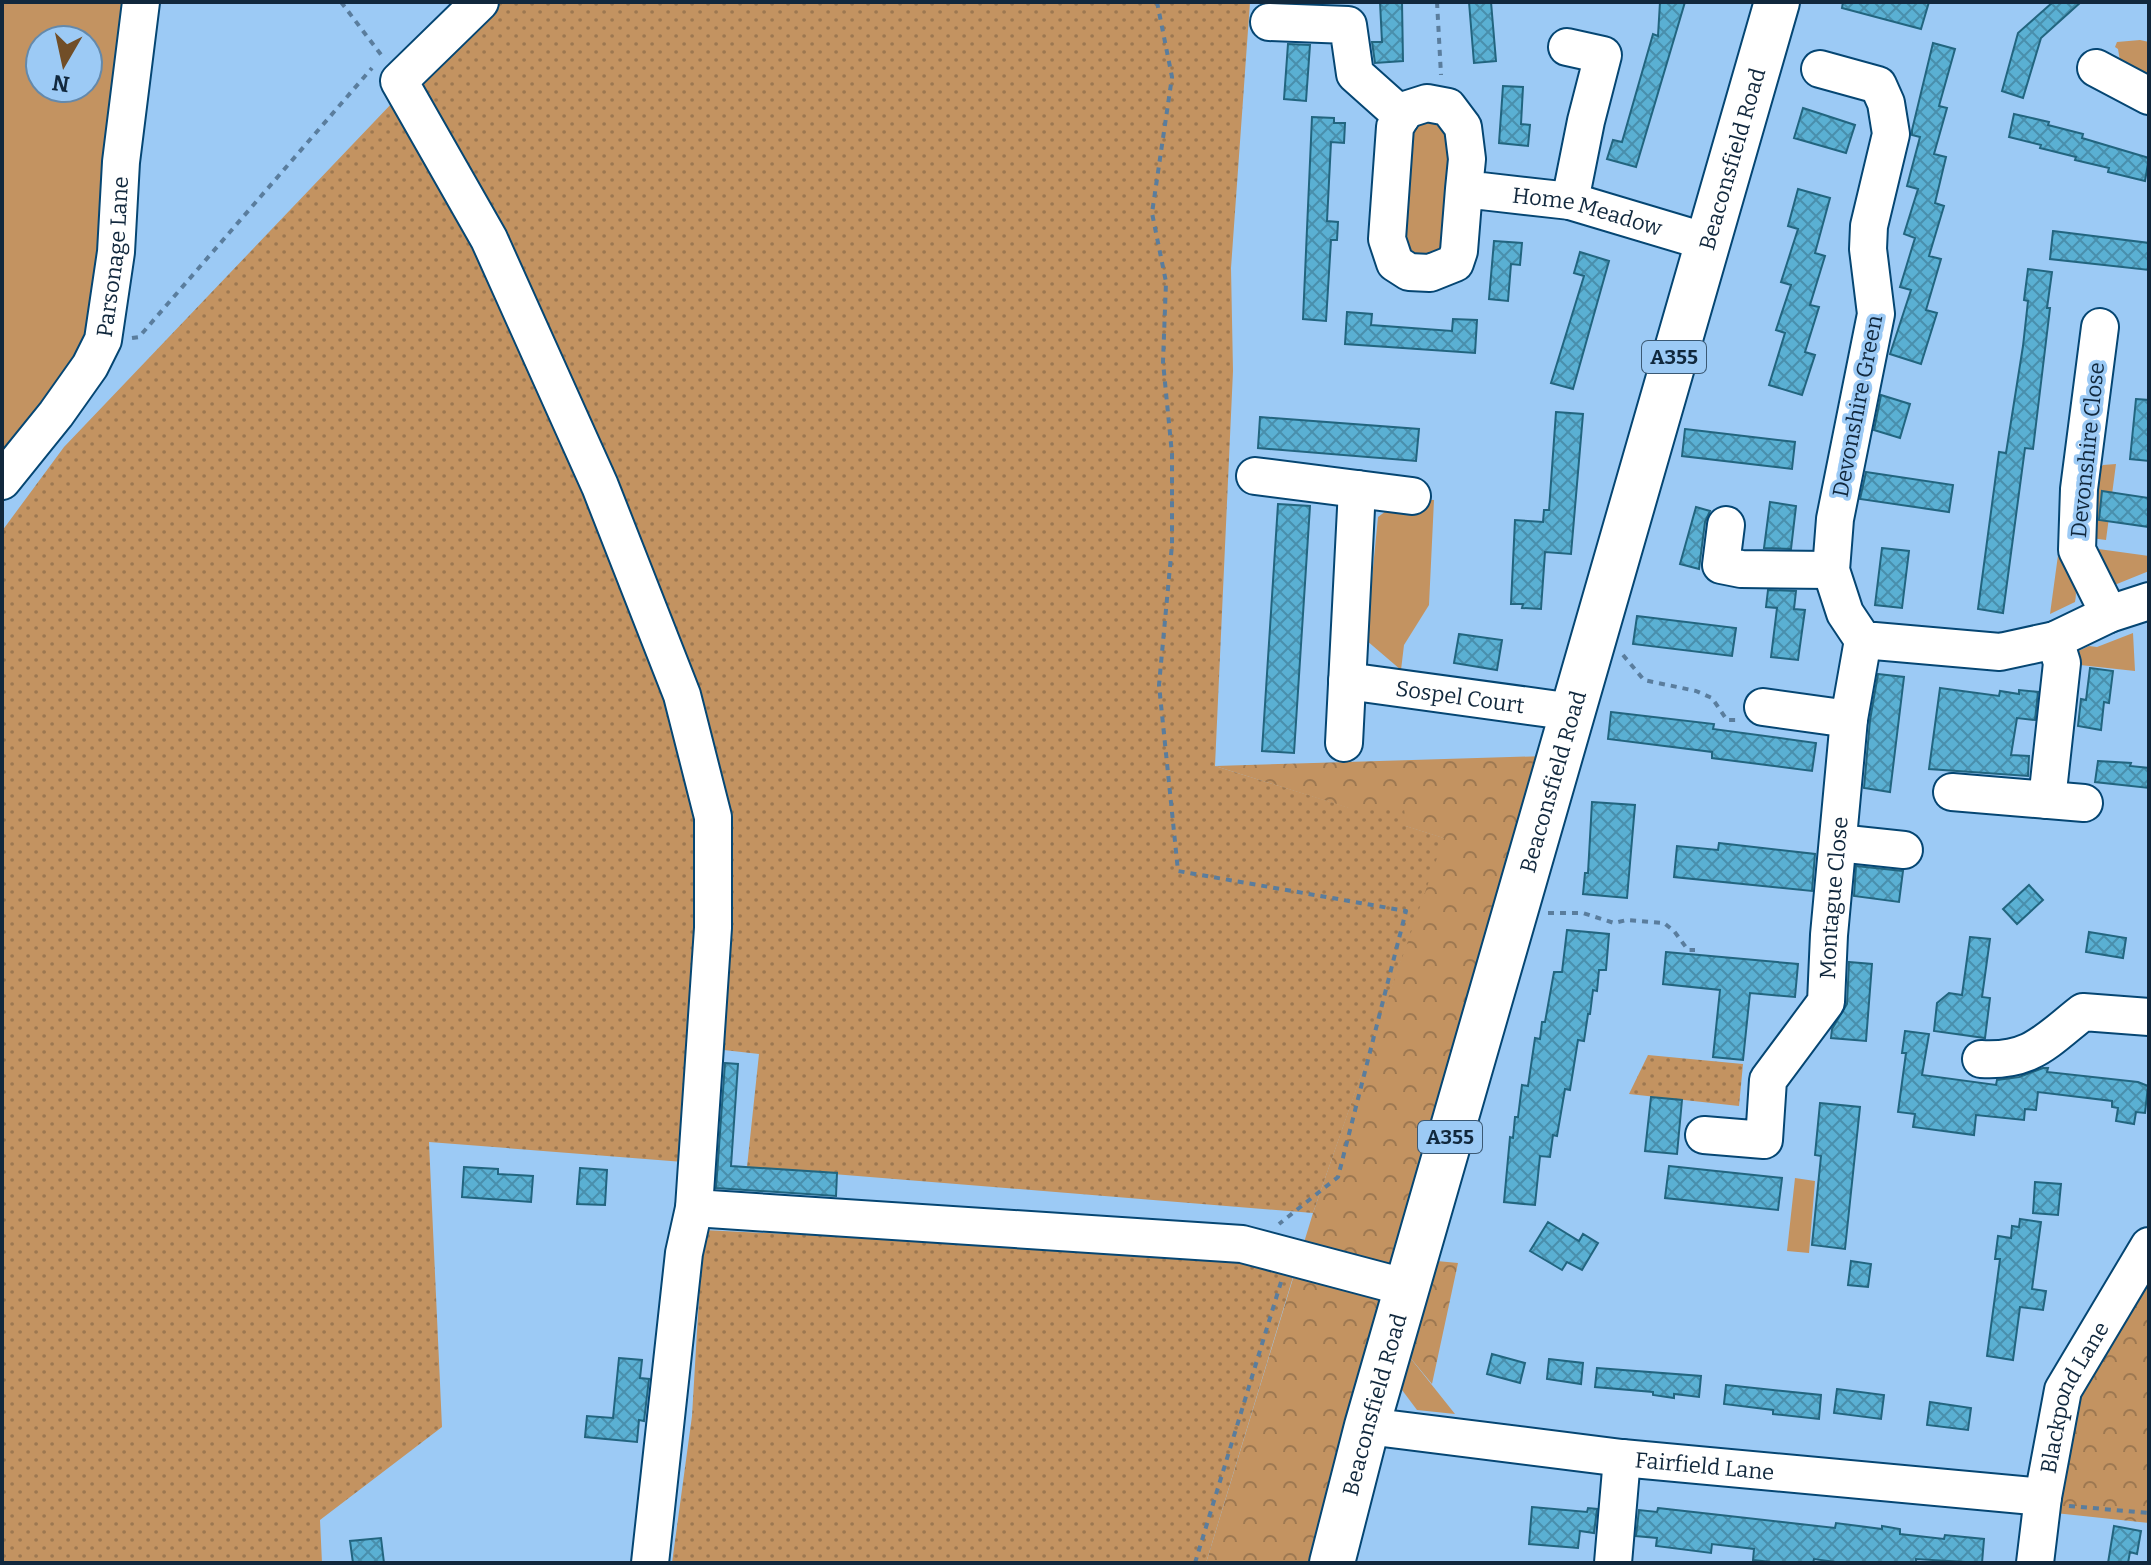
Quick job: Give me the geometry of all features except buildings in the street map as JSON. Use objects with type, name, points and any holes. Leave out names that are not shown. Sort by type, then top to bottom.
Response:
[{"type":"main road","name":"Beaconsfield Road","points":[[1332,1563],[1367,1426],[1513,913],[1777,2]]},
{"type":"street","name":"Parsonage Lane","points":[[2,481],[82,378],[103,340],[116,252],[121,162],[141,2]]},
{"type":"street","points":[[480,2],[391,69],[489,239],[600,486],[682,695],[713,817],[713,928],[694,1208],[684,1253],[650,1563]]},
{"type":"street","points":[[1269,22],[1348,25],[1355,74],[1402,116]]},
{"type":"street","points":[[1567,47],[1603,55],[1570,201]]},
{"type":"street","points":[[2096,68],[2149,96]]},
{"type":"street","name":"Devonshire Green","points":[[1820,69],[1888,78],[1886,103],[1891,134],[1869,226],[1868,249],[1876,314],[1835,519],[1831,570],[1845,613],[1863,640]]},
{"type":"street","points":[[1427,103],[1441,105],[1448,107],[1463,127],[1467,159],[1459,251],[1455,263],[1430,273],[1409,272],[1395,263],[1387,239],[1395,127],[1402,116],[1405,110],[1427,103]]},
{"type":"street","name":"Home Meadow","points":[[1464,189],[1570,201],[1707,242]]},
{"type":"street","name":"Devonshire Close","points":[[2100,327],[2079,489],[2077,550],[2109,614]]},
{"type":"street","points":[[1255,476],[1412,496]]},
{"type":"street","points":[[1344,743],[1357,489]]},
{"type":"street","points":[[1726,525],[1721,565],[1741,569],[1831,570]]},
{"type":"street","points":[[1763,707],[1849,719],[1863,640],[2000,652],[2055,640],[2109,614],[2149,601]]},
{"type":"street","points":[[2047,800],[2062,663],[2055,640]]},
{"type":"street","name":"Sospel Court","points":[[1347,681],[1573,712]]},
{"type":"street","name":"Montague Close","points":[[1704,1135],[1764,1140],[1768,1080],[1826,1002],[1849,719]]},
{"type":"street","points":[[1952,792],[2084,803]]},
{"type":"street","points":[[1838,843],[1904,850]]},
{"type":"street","points":[[1981,1059],[2005,1061],[2021,1057],[2083,1012],[2149,1017]]},
{"type":"street","points":[[694,1208],[1226,1243],[1281,1254],[1408,1288]]},
{"type":"street","name":"Blackpond Lane","points":[[2035,1563],[2063,1390],[2149,1246]]},
{"type":"street","name":"Fairfield Lane","points":[[1367,1426],[1622,1458],[2043,1501]]},
{"type":"street","points":[[1613,1563],[1622,1458]]},
{"type":"path","points":[[103,340],[139,337],[391,69],[341,2]]},
{"type":"path","points":[[1157,2],[1172,77],[1152,213],[1166,282],[1163,362],[1172,454],[1172,545],[1159,685],[1178,871],[1406,911],[1338,1177],[1278,1225],[1281,1254],[1195,1563]]},
{"type":"path","points":[[1437,2],[1441,105]]},
{"type":"path","points":[[1597,627],[1644,680],[1696,691],[1712,698],[1727,720],[1743,721],[1763,707]]},
{"type":"path","points":[[1513,913],[1583,913],[1614,923],[1627,920],[1664,923],[1688,950],[1695,950]]},
{"type":"path","points":[[2043,1501],[2149,1513]]},
{"type":"green space","points":[[2,2],[131,2],[86,353],[2,465]]},
{"type":"green space","points":[[496,2],[1250,2],[1231,268],[1233,371],[1215,766],[1350,808],[1404,808],[1406,826],[1444,838],[1313,1213],[747,1167],[759,1054],[715,1049],[709,1164],[429,1142],[442,1427],[320,1520],[322,1563],[2,1563],[2,531],[64,447],[415,79]]},
{"type":"green space","points":[[2117,42],[2149,42],[2149,85],[2121,67],[2115,47]]},
{"type":"green space","points":[[1413,117],[1453,122],[1449,227],[1438,258],[1403,260]]},
{"type":"green space","points":[[2116,464],[2106,540],[2091,538],[2098,471],[2103,465]]},
{"type":"green space","points":[[1409,498],[1434,500],[1429,605],[1404,645],[1401,670],[1366,640],[1378,517],[1386,511],[1401,512]]},
{"type":"green space","points":[[2084,547],[2149,556],[2149,571],[2112,586]]},
{"type":"green space","points":[[2059,548],[2073,576],[2076,596],[2075,602],[2050,614]]},
{"type":"green space","points":[[2133,633],[2135,671],[2080,665],[2068,656],[2089,646],[2097,647]]},
{"type":"green space","points":[[1546,756],[1320,1563],[1206,1563],[1313,1213],[1443,838],[1215,766]]},
{"type":"green space","points":[[1648,1055],[1743,1064],[1739,1106],[1629,1094]]},
{"type":"green space","points":[[1795,1178],[1815,1181],[1809,1253],[1787,1251]]},
{"type":"green space","points":[[703,1230],[1231,1255],[1293,1277],[1206,1563],[672,1563],[692,1416]]},
{"type":"green space","points":[[1437,1261],[1458,1263],[1432,1384],[1408,1355]]},
{"type":"green space","points":[[2149,1279],[2149,1523],[2055,1513],[2080,1379]]},
{"type":"green space","points":[[1408,1355],[1455,1414],[1417,1410],[1402,1390]]}]
